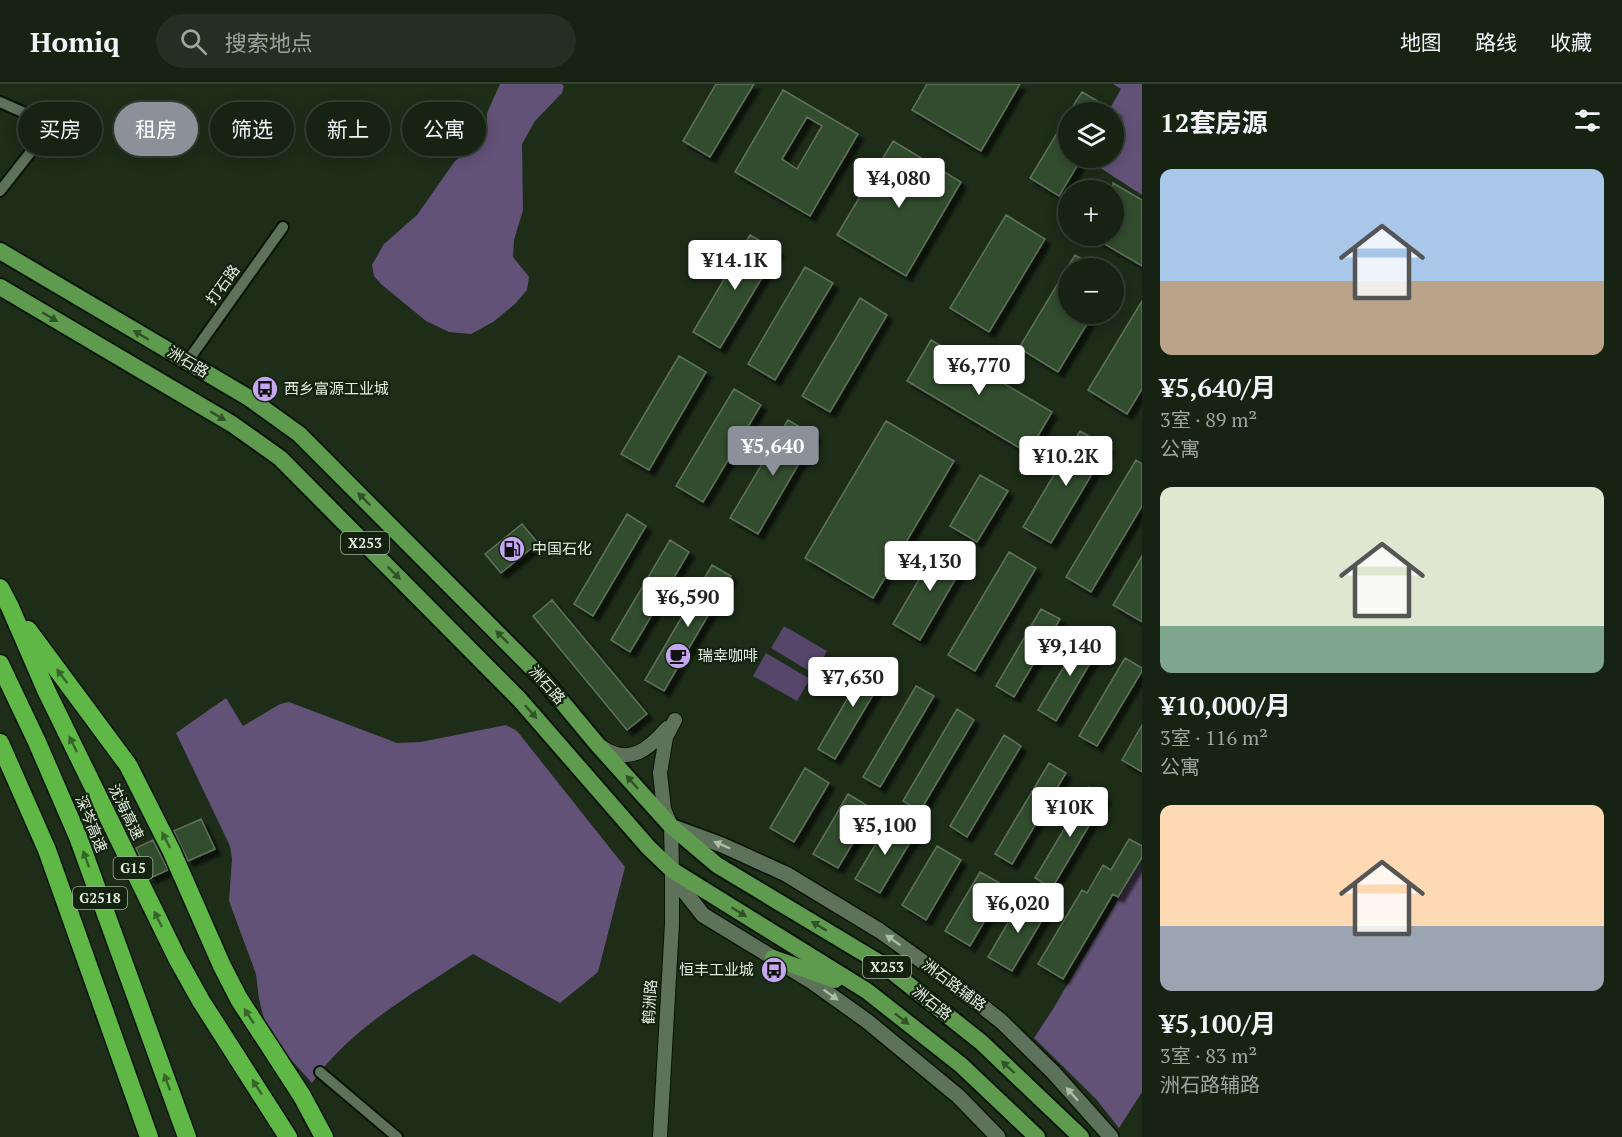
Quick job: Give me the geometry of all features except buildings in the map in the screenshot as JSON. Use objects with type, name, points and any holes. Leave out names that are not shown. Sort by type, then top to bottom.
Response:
[{"type":"highway","name":"沈海高速","points":[[0,588],[46,690],[177,958],[201,1001],[288,1137]]},
{"type":"highway","points":[[10,607],[128,765],[171,850],[239,999],[302,1096],[324,1137]]},
{"type":"highway","name":"深岑高速","points":[[0,664],[78,837],[187,1137]]},
{"type":"highway","points":[[0,743],[47,850],[149,1137]]},
{"type":"highway","points":[[0,772],[28,818],[44,858],[143,1137]]},
{"type":"main road","name":"洲石路","points":[[0,251],[249,398],[300,434],[543,679],[597,744],[671,826],[717,866],[885,966],[981,1042],[1081,1137]]},
{"type":"main road","name":"洲石路","points":[[0,287],[232,424],[280,458],[520,700],[648,847],[672,870],[867,991],[961,1065],[1037,1137]]},
{"type":"main road","name":"洲石路辅路","points":[[671,826],[722,845],[786,874],[889,937],[1001,1022],[1053,1072],[1111,1137]]},
{"type":"main road","points":[[672,870],[684,891],[703,915],[820,988],[907,1052],[958,1096],[998,1137]]},
{"type":"main road","points":[[773,958],[867,991]]},
{"type":"street","points":[[0,102],[52,125],[0,191]]},
{"type":"street","name":"打石路","points":[[187,362],[283,226]]},
{"type":"street","name":"鹤洲路","points":[[597,744],[615,753],[634,754],[646,749],[675,720],[666,737],[660,773],[664,809],[671,826],[672,924],[660,1137]]},
{"type":"street","points":[[320,1072],[397,1137]]},
{"type":"shaded area","points":[[500,84],[562,84],[564,86],[562,93],[535,121],[522,144],[523,210],[514,240],[513,257],[529,277],[527,290],[515,304],[493,322],[471,334],[449,332],[426,321],[381,284],[374,276],[372,265],[384,244],[417,215],[455,161],[462,156],[486,156],[487,113]]},
{"type":"shaded area","points":[[1113,84],[1142,84],[1142,195],[1124,183],[1124,180],[1119,180],[1100,168],[1124,168],[1124,102],[1114,102],[1121,89]]},
{"type":"shaded area","points":[[784,626],[827,651],[814,674],[771,648]]},
{"type":"shaded area","points":[[766,653],[810,679],[797,701],[753,676]]},
{"type":"shaded area","points":[[226,698],[243,726],[280,704],[289,702],[397,743],[421,742],[506,725],[517,731],[625,867],[598,972],[560,1003],[473,954],[365,1027],[328,1063],[312,1083],[284,1052],[266,1027],[256,974],[229,901],[232,859],[230,846],[176,733]]},
{"type":"shaded area","points":[[1142,859],[1142,1092],[1119,1128],[1096,1099],[1034,1038]]},
{"type":"place","name":"西乡富源工业城","points":[[265,389]]},
{"type":"place","name":"中国石化","points":[[512,549]]},
{"type":"place","name":"瑞幸咖啡","points":[[678,656]]},
{"type":"place","name":"恒丰工业城","points":[[774,970]]}]
